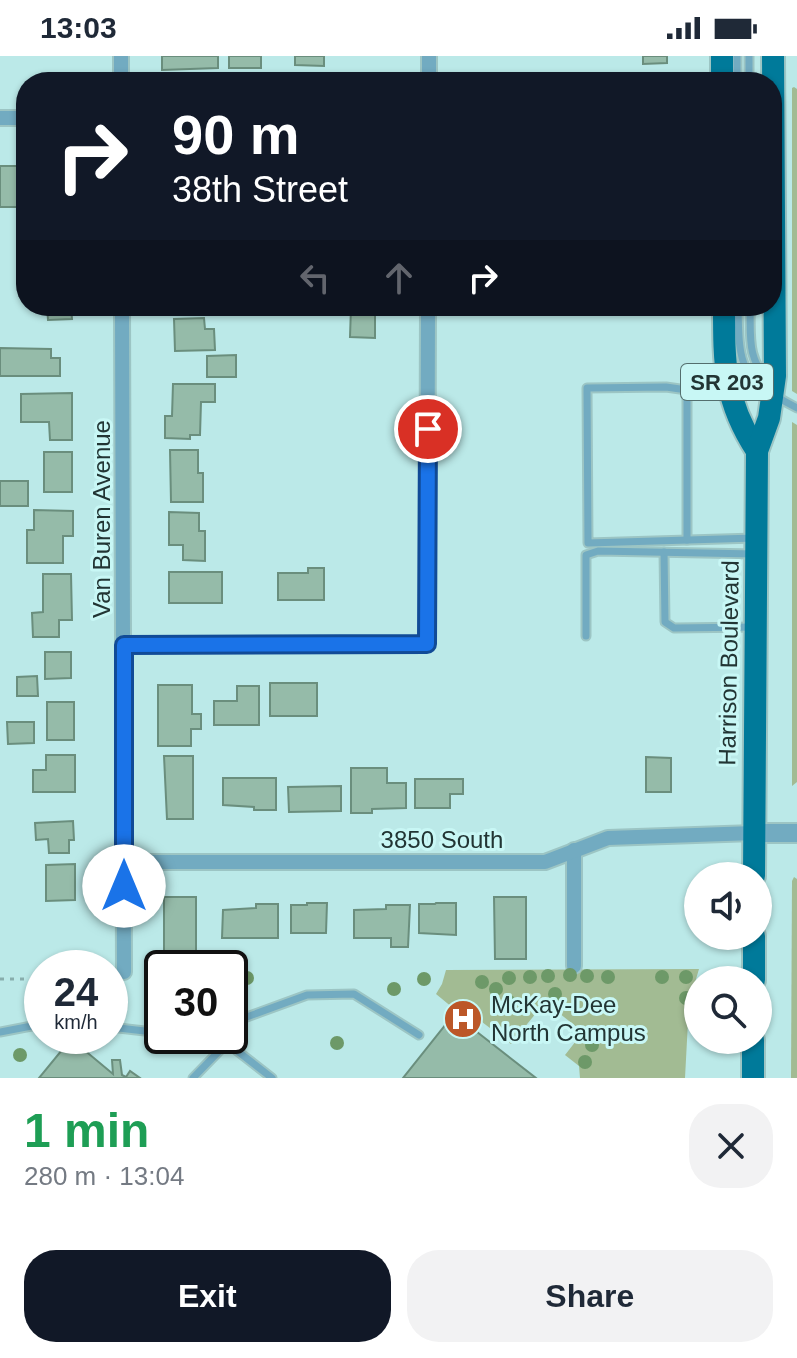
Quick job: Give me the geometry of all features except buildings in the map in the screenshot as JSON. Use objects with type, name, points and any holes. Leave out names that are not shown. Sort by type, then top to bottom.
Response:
[{"type":"main road","name":"Harrison Boulevard","points":[[728,316],[725,366],[729,389],[738,418],[757,451]]},
{"type":"main road","name":"Harrison Boulevard","points":[[754,862],[757,451],[769,418],[774,390],[776,316]]},
{"type":"main road","points":[[753,1054],[753,1078]]},
{"type":"street","name":"Van Buren Avenue","points":[[122,316],[124,950]]},
{"type":"street","points":[[124,645],[427,644],[428,316]]},
{"type":"street","points":[[754,833],[797,833]]},
{"type":"street","name":"3850 South","points":[[124,862],[545,862],[608,838],[754,833]]},
{"type":"street","points":[[574,850],[574,966]]},
{"type":"lane","points":[[732,316],[742,359],[753,379],[797,408]]},
{"type":"lane","points":[[750,316],[753,358],[774,390]]},
{"type":"lane","points":[[729,389],[587,388],[588,543],[687,540],[757,546]]},
{"type":"lane","points":[[687,390],[687,540]]},
{"type":"lane","points":[[586,636],[586,555],[598,551],[664,552],[757,546]]},
{"type":"lane","points":[[664,552],[665,622],[674,628],[756,627]]},
{"type":"lane","points":[[248,1017],[307,995],[354,994],[419,1035]]},
{"type":"lane","points":[[0,1032],[24,1027]]},
{"type":"lane","points":[[193,1078],[216,1054]]},
{"type":"lane","points":[[241,1054],[272,1078]]},
{"type":"path","points":[[0,979],[24,979]]},
{"type":"green space","points":[[794,87],[797,89],[797,394],[792,391]]},
{"type":"green space","points":[[792,422],[797,425],[797,782],[792,786]]},
{"type":"green space","points":[[794,877],[797,879],[797,1078],[791,1078],[792,881]]},
{"type":"green space","points":[[684,969],[685,1078],[580,1078],[579,1066],[565,1055],[583,1032],[545,1002],[511,1044],[457,1003],[453,1008],[436,994],[446,970]]},
{"type":"place","name":"McKay-Dee North Campus","points":[[463,1019]]},
{"type":"route","points":[[124,886],[124,645],[427,644],[428,429]]}]
